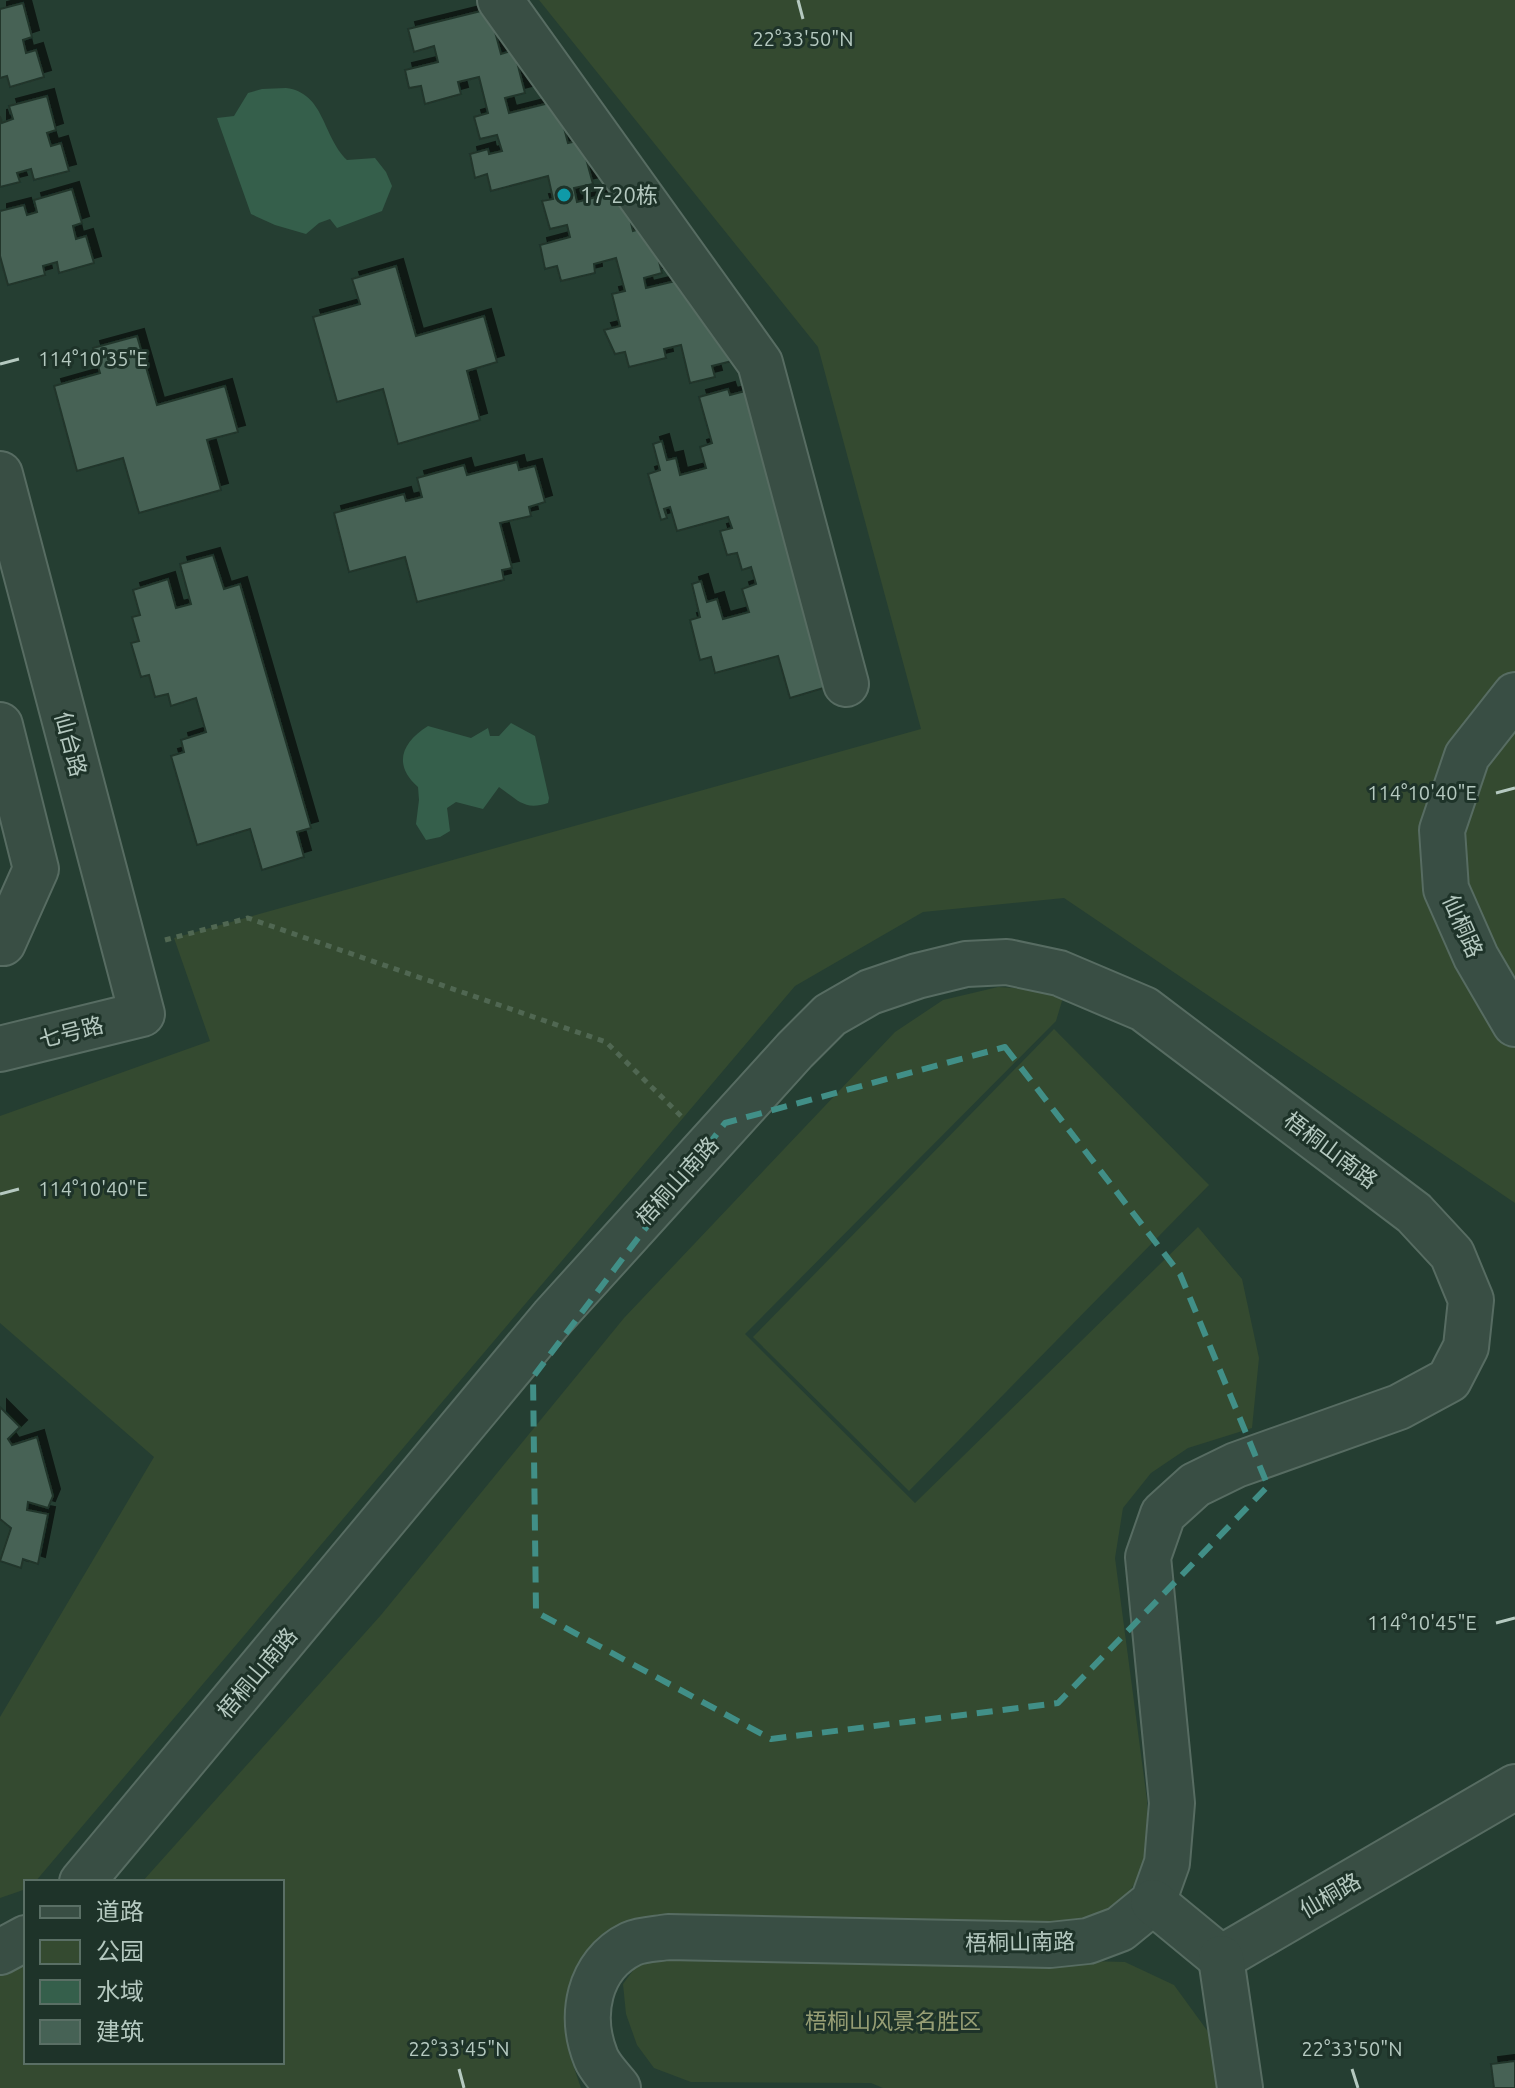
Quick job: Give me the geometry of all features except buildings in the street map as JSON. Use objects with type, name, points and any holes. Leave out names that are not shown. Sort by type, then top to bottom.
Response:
[{"type":"street","points":[[500,0],[760,363],[846,684]]},
{"type":"street","name":"仙台路","points":[[0,474],[142,1014]]},
{"type":"street","name":"仙桐路","points":[[1515,695],[1467,756],[1442,830],[1446,889],[1476,957],[1515,1024]]},
{"type":"street","points":[[0,725],[36,869],[3,943],[0,943]]},
{"type":"street","name":"梧桐山南路","points":[[84,1880],[553,1317],[830,1015],[870,992],[917,976],[966,964],[1007,962],[1059,973],[1144,1009],[1414,1213],[1452,1254],[1471,1300],[1466,1347],[1449,1380],[1399,1407],[1236,1465],[1195,1485],[1163,1514],[1148,1557],[1172,1803],[1167,1863],[1153,1902],[1120,1929],[1088,1941],[1050,1945],[668,1937],[633,1943],[604,1963],[589,1993],[588,2024],[596,2060],[618,2088]]},
{"type":"street","name":"七号路","points":[[0,1049],[142,1014]]},
{"type":"street","name":"仙桐路","points":[[1221,1958],[1515,1787]]},
{"type":"street","points":[[1153,1902],[1221,1958],[1240,2088]]},
{"type":"street","points":[[0,1952],[24,1939]]},
{"type":"path","points":[[125,951],[248,918],[606,1042],[710,1145]]},
{"type":"highlighted area","points":[[1005,1047],[1180,1274],[1268,1486],[1058,1703],[771,1739],[536,1612],[533,1377],[725,1123]]},
{"type":"green space","points":[[539,0],[1515,0],[1515,1203],[1064,898],[923,912],[795,986],[37,1880],[24,1880],[24,1890],[0,1898],[0,1717],[154,1457],[0,1323],[0,1116],[210,1041],[174,938],[921,729],[818,347]]},
{"type":"green space","points":[[998,987],[1065,991],[1056,1021],[745,1334],[915,1503],[1198,1227],[1242,1279],[1259,1358],[1252,1428],[1188,1448],[1151,1473],[1123,1508],[1115,1558],[1147,1800],[1149,1862],[1119,1907],[1072,1922],[679,1916],[569,1995],[570,2056],[581,2088],[0,2088],[0,1953],[24,1955],[24,2064],[284,2064],[284,1880],[144,1880],[381,1615],[624,1318],[895,1032],[943,1000]]},
{"type":"green space","points":[[1054,1029],[1209,1185],[909,1491],[753,1337]]},
{"type":"green space","name":"梧桐山风景名胜区","points":[[693,1950],[1125,1962],[1174,1985],[1217,2044],[1224,2088],[883,2088],[871,2083],[691,2082],[654,2068],[637,2045],[626,2014],[623,1984],[640,1961]]},
{"type":"water","points":[[286,88],[299,92],[316,107],[347,160],[375,158],[386,172],[392,186],[382,211],[337,228],[330,219],[319,223],[306,234],[251,214],[217,118],[234,116],[248,93]]},
{"type":"water","points":[[511,723],[535,736],[548,803],[527,805],[499,787],[483,809],[456,802],[447,808],[450,831],[426,840],[416,824],[418,787],[405,771],[406,747],[428,726],[471,738],[488,728],[490,736],[499,736]]},
{"type":"place","name":"17-20栋","points":[[564,195]]}]
